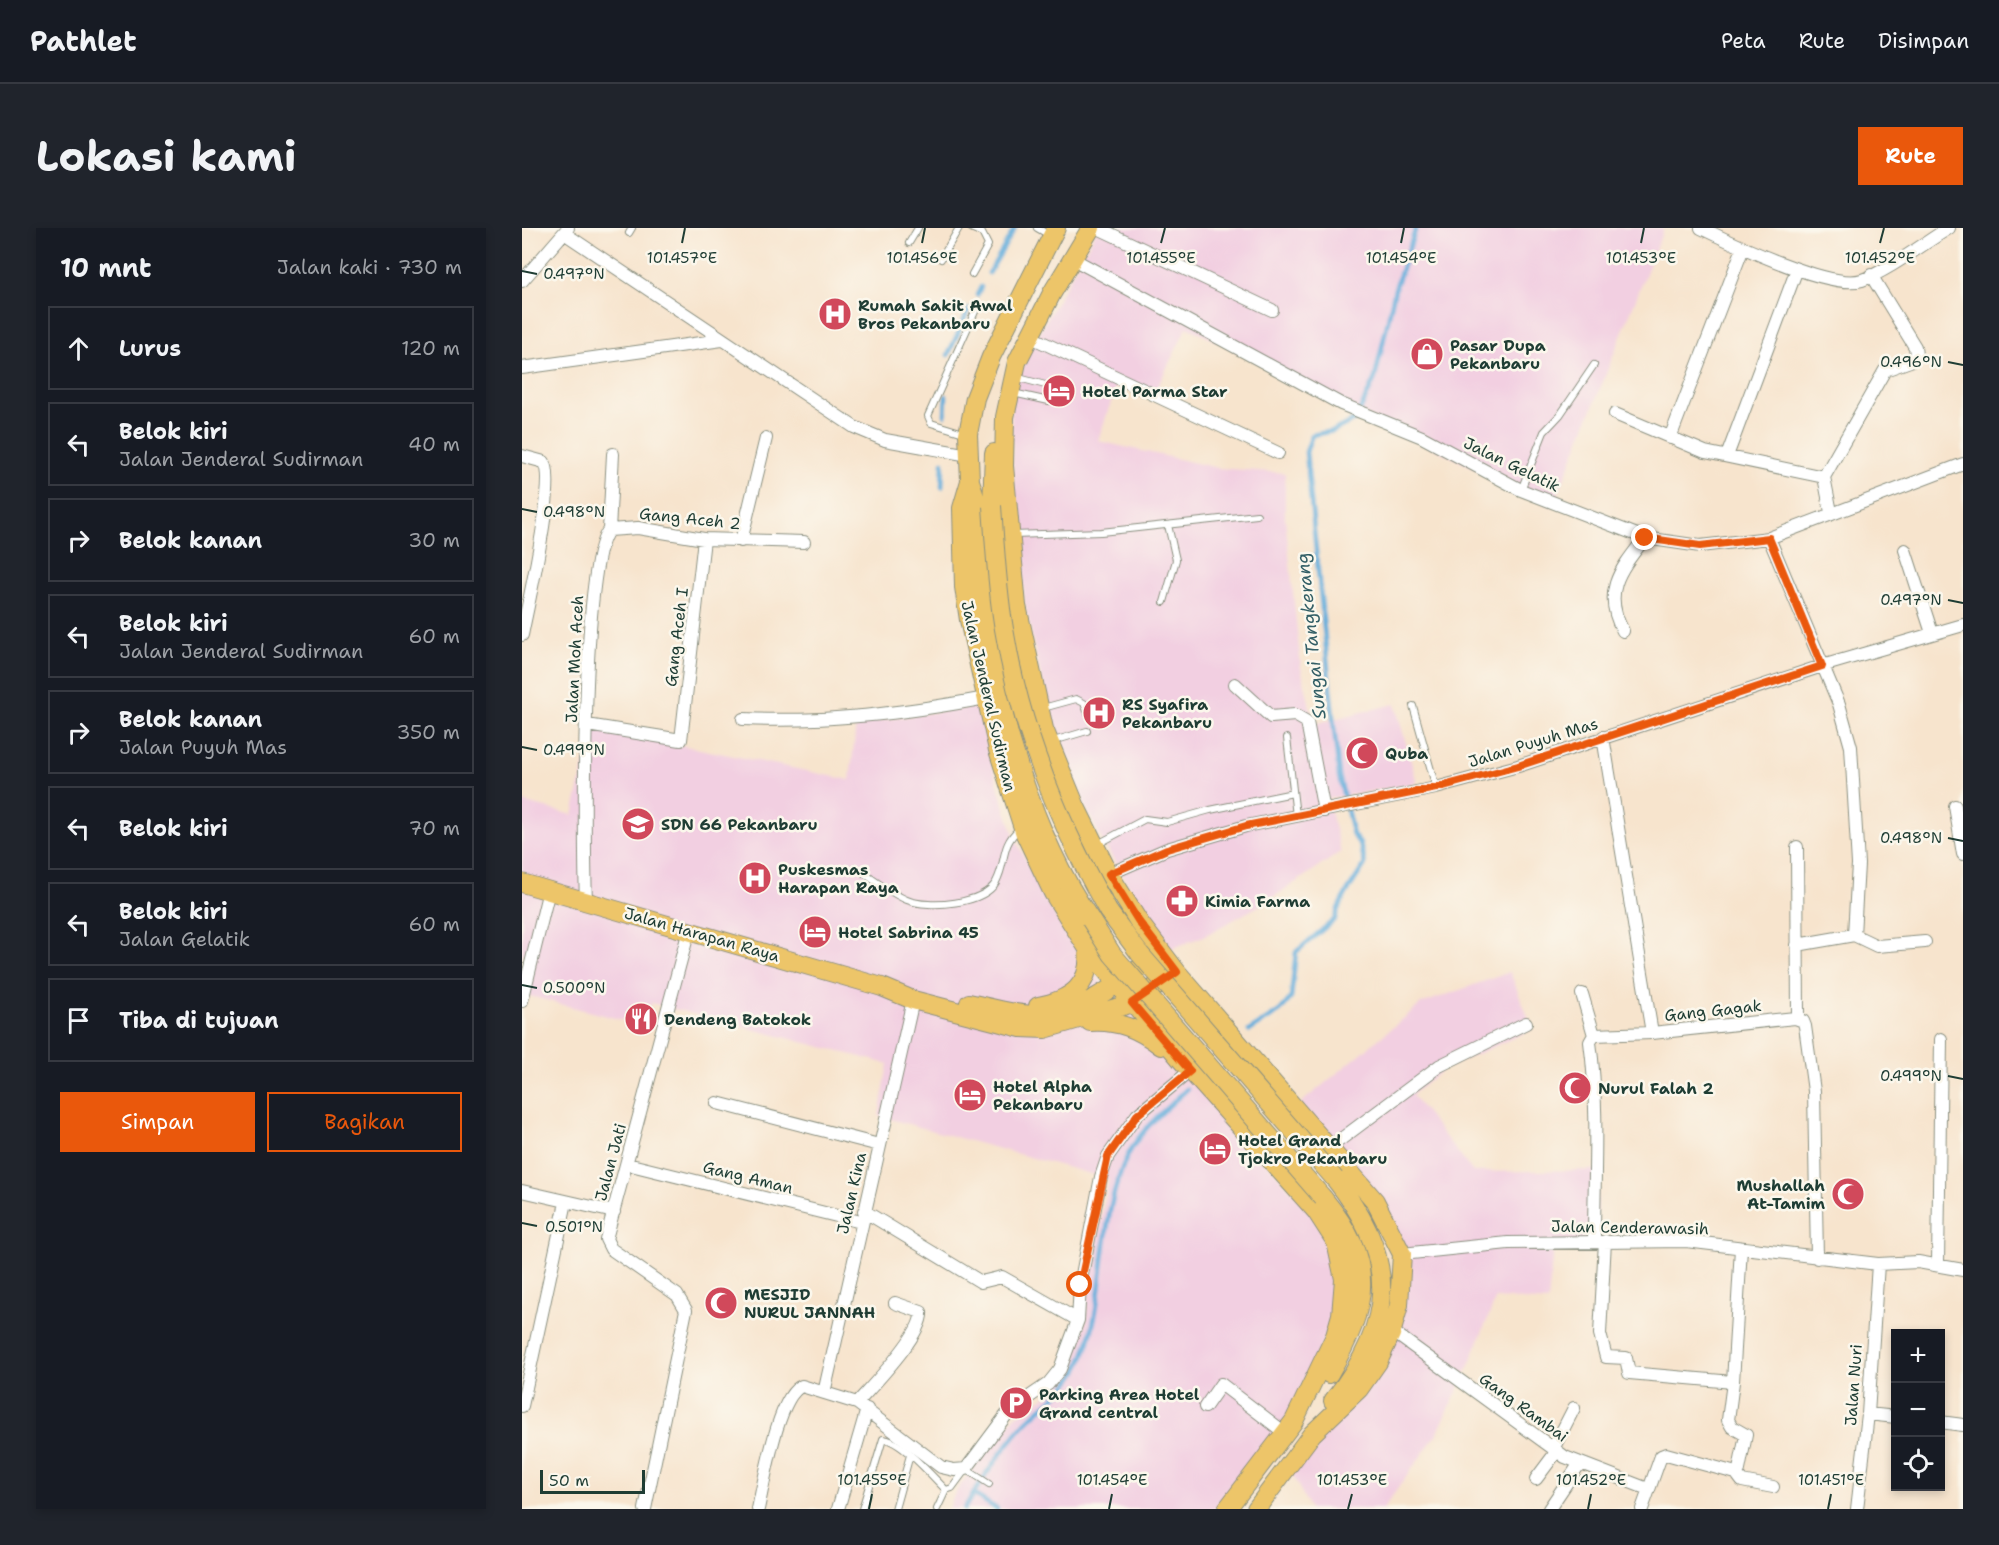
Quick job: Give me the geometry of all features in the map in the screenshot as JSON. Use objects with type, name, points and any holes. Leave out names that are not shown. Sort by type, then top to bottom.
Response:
[{"type":"main road","points":[[1091,228],[1052,293],[1017,362],[1004,435],[1010,535],[1021,628],[1039,708],[1050,742],[1109,874],[1177,972],[1375,1201],[1402,1254]]},
{"type":"main road","name":"Jalan Jenderal Sudirman","points":[[1048,231],[986,368],[975,398],[968,434],[970,481],[962,504],[964,587],[986,698],[1008,787],[1022,826],[1057,899],[1088,949],[1116,984],[1186,1066],[1317,1211],[1336,1242],[1344,1280],[1341,1315],[1335,1336],[1304,1423],[1256,1509]]},
{"type":"main road","points":[[984,507],[993,455],[1004,435]]},
{"type":"main road","points":[[970,481],[984,507],[1014,678],[1041,767],[1089,878],[1108,911],[1140,954],[1350,1197],[1363,1218],[1374,1244],[1382,1291],[1376,1325],[1352,1374],[1304,1423]]},
{"type":"main road","points":[[1057,899],[1072,907],[1080,917],[1099,918],[1108,909],[1110,902],[1107,890],[1109,874]]},
{"type":"main road","name":"Jalan Harapan Raya","points":[[522,883],[882,987],[913,1000],[1021,1028],[1045,1029],[1063,1025],[1132,1003],[1177,972]]},
{"type":"main road","points":[[985,1006],[1040,1005],[1065,996],[1085,982],[1088,974],[1088,949]]},
{"type":"main road","name":"Jalan Harapan Raya","points":[[882,987],[915,989],[1028,1014],[1054,1014],[1116,984],[1161,952]]},
{"type":"main road","points":[[1063,1025],[1093,1021],[1129,1026],[1147,1035],[1186,1066]]},
{"type":"main road","points":[[1214,1097],[1213,1078],[1196,1058],[1191,1048],[1197,1034],[1206,1030],[1215,1033],[1237,1057],[1255,1064]]},
{"type":"main road","name":"Jalan Jenderal Sudirman","points":[[1227,1509],[1304,1423],[1359,1389],[1378,1362],[1392,1331],[1399,1305],[1402,1254]]},
{"type":"street","points":[[1098,228],[1272,310]]},
{"type":"street","points":[[1701,228],[1743,248],[1797,269],[1850,281],[1871,275],[1949,228]]},
{"type":"street","points":[[522,280],[566,231],[823,408],[870,435],[969,455]]},
{"type":"street","points":[[1670,438],[1743,248]]},
{"type":"street","name":"Jalan Gelatik","points":[[1073,259],[1341,404],[1422,437],[1521,490],[1645,538],[1700,546],[1769,538],[1831,512],[1963,464]]},
{"type":"street","points":[[1727,456],[1797,269]]},
{"type":"street","points":[[1831,512],[1824,477],[1886,370],[1910,361],[1916,354],[1915,347],[1871,275]]},
{"type":"street","points":[[1031,337],[1278,453]]},
{"type":"street","points":[[522,368],[722,340]]},
{"type":"street","points":[[1615,414],[1705,452],[1824,477]]},
{"type":"street","points":[[741,541],[766,438]]},
{"type":"street","name":"Jalan Moh Aceh","points":[[586,901],[589,642],[596,567],[602,538],[609,530],[613,454]]},
{"type":"street","points":[[522,456],[544,462],[549,474],[546,504],[522,636]]},
{"type":"street","name":"Gang Aceh 2","points":[[609,530],[638,528],[704,539],[804,542]]},
{"type":"street","points":[[1623,631],[1613,607],[1613,589],[1626,562],[1645,538]]},
{"type":"street","points":[[1769,538],[1839,704],[1851,747],[1858,864],[1854,935]]},
{"type":"street","name":"Gang Aceh I","points":[[587,725],[681,740],[704,539]]},
{"type":"street","points":[[1905,550],[1932,633]]},
{"type":"street","name":"Jalan Puyuh Mas","points":[[1109,874],[1167,849],[1246,826],[1436,788],[1518,766],[1822,666],[1963,625]]},
{"type":"street","points":[[1235,684],[1268,715],[1294,715],[1307,722],[1330,810]]},
{"type":"street","points":[[743,718],[792,721],[851,718],[925,709],[986,698]]},
{"type":"street","name":"Gang Gagak","points":[[1603,737],[1652,1033],[1798,1019]]},
{"type":"street","points":[[1955,806],[1963,854]]},
{"type":"street","points":[[1797,847],[1798,1019],[1805,1026],[1814,1091],[1817,1258]]},
{"type":"street","points":[[522,1001],[549,890]]},
{"type":"street","name":"Jalan Jati","points":[[645,1509],[686,1310],[677,1295],[608,1245],[606,1239],[689,930]]},
{"type":"street","points":[[1797,945],[1854,935],[1877,946],[1925,942]]},
{"type":"street","points":[[1582,994],[1594,1035],[1590,1042],[1597,1118],[1594,1148],[1600,1240],[1600,1335],[1606,1357],[1626,1358],[1629,1373],[1733,1382]]},
{"type":"street","name":"Jalan Kina","points":[[824,1393],[913,1000]]},
{"type":"street","points":[[1329,1148],[1439,1065],[1526,1023]]},
{"type":"street","points":[[1594,1035],[1652,1033]]},
{"type":"street","points":[[1938,1264],[1941,1039]]},
{"type":"street","points":[[758,1509],[782,1412],[790,1393],[801,1386],[862,1406],[941,1467],[968,1470],[1010,1410],[1048,1383],[1060,1369],[1078,1320],[1082,1273],[1108,1156],[1137,1115],[1186,1066]]},
{"type":"street","points":[[717,1103],[879,1145]]},
{"type":"street","name":"Gang Aman","points":[[627,1164],[863,1216],[981,1282],[1002,1277],[1078,1320]]},
{"type":"street","points":[[522,1191],[614,1212]]},
{"type":"street","points":[[522,1406],[566,1202]]},
{"type":"street","name":"Jalan Cenderawasih","points":[[1402,1254],[1508,1243],[1600,1240],[1686,1241],[1878,1264],[1918,1262],[1938,1264],[1963,1270]]},
{"type":"street","points":[[1736,1473],[1746,1435],[1732,1427],[1728,1420],[1733,1382],[1741,1248]]},
{"type":"street","name":"Jalan Nuri","points":[[1857,1509],[1868,1414],[1878,1264]]},
{"type":"street","points":[[838,1509],[862,1406],[902,1351],[921,1320],[921,1312],[895,1303]]},
{"type":"street","name":"Gang Rambai","points":[[1392,1331],[1555,1450],[1580,1463],[1648,1489]]},
{"type":"street","points":[[1205,1407],[1221,1384],[1304,1423]]},
{"type":"street","points":[[1536,1479],[1555,1450],[1575,1408]]},
{"type":"street","points":[[1868,1414],[1891,1416]]},
{"type":"street","points":[[1945,1423],[1963,1425]]},
{"type":"street","points":[[1642,1509],[1661,1456],[1666,1454],[1736,1473],[1742,1481],[1773,1487]]},
{"type":"street","points":[[1549,1509],[1580,1463]]},
{"type":"lane","points":[[909,243],[918,228]]},
{"type":"lane","points":[[941,259],[959,228]]},
{"type":"lane","points":[[971,228],[982,233],[988,245],[972,274]]},
{"type":"lane","points":[[968,434],[931,423],[928,416],[978,305]]},
{"type":"lane","points":[[1521,490],[1544,432],[1560,415],[1594,365]]},
{"type":"lane","points":[[1012,385],[1053,387],[1049,402],[1012,385]]},
{"type":"lane","points":[[1010,535],[1101,532],[1257,515]]},
{"type":"lane","points":[[1164,602],[1176,560],[1168,525]]},
{"type":"lane","points":[[1039,708],[1076,699],[1084,703],[1087,711]]},
{"type":"lane","points":[[1413,706],[1436,788]]},
{"type":"lane","points":[[1050,742],[1087,731]]},
{"type":"lane","points":[[1287,738],[1296,817]]},
{"type":"lane","points":[[1095,846],[1145,819],[1167,822],[1210,810],[1293,793]]},
{"type":"lane","points":[[856,868],[907,900],[935,905],[977,898],[990,890],[997,881],[1008,839],[1022,826]]},
{"type":"lane","points":[[862,1509],[881,1440],[889,1439],[910,1455],[946,1490]]},
{"type":"lane","points":[[895,1509],[910,1455]]},
{"type":"lane","points":[[937,1509],[946,1490],[952,1488],[968,1470],[989,1485]]},
{"type":"shaded area","points":[[1098,228],[1664,228],[1553,507],[1187,327],[1154,394],[1119,378],[1098,441],[1218,468],[1285,473],[1285,517],[1301,668],[1314,724],[1395,704],[1417,783],[1327,799],[1341,852],[1266,902],[1204,936],[1168,950],[1103,842],[1084,804],[1052,726],[1025,605],[1013,465],[1011,392],[1032,346]]},
{"type":"shaded area","points":[[978,706],[999,790],[1015,838],[1044,898],[1080,955],[1108,991],[1129,1007],[1312,1214],[1336,1262],[1336,1314],[1280,1430],[1215,1509],[949,1509],[954,1495],[967,1476],[1016,1416],[1054,1390],[1067,1374],[1086,1321],[1088,1286],[1109,1179],[879,1116],[888,1064],[651,1003],[645,1026],[522,994],[530,956],[522,954],[522,802],[573,815],[593,727],[850,780],[856,724]]},
{"type":"shaded area","points":[[1510,972],[1533,1029],[1444,1069],[1412,1095],[1473,1172],[1598,1170],[1597,1241],[1553,1250],[1548,1302],[1496,1298],[1465,1375],[1437,1434],[1383,1509],[1310,1509],[1291,1472],[1317,1439],[1365,1394],[1410,1252],[1301,1103],[1421,1004]]},
{"type":"waterway","points":[[989,273],[1015,228]]},
{"type":"waterway","name":"Sungai Tangkerang","points":[[1249,1031],[1280,1011],[1291,998],[1296,952],[1335,919],[1343,899],[1365,864],[1360,844],[1353,835],[1339,776],[1306,452],[1312,435],[1333,431],[1356,419],[1375,378],[1395,289],[1416,228]]},
{"type":"waterway","points":[[977,295],[981,287]]},
{"type":"waterway","points":[[948,355],[969,309]]},
{"type":"waterway","points":[[945,415],[946,396]]},
{"type":"waterway","points":[[942,487],[943,462]]},
{"type":"waterway","name":"Sungai Tangkerang","points":[[964,1509],[1014,1436],[1075,1375],[1089,1340],[1095,1314],[1107,1231],[1119,1177],[1134,1144],[1155,1119],[1187,1089]]},
{"type":"waterway","points":[[973,1494],[997,1509]]},
{"type":"place","name":"Rumah Sakit Awal Bros Pekanbaru","points":[[835,314]]},
{"type":"place","name":"Pasar Dupa Pekanbaru","points":[[1427,354]]},
{"type":"place","name":"Hotel Parma Star","points":[[1059,391]]},
{"type":"place","name":"RS Syafira Pekanbaru","points":[[1099,713]]},
{"type":"place","name":"Quba","points":[[1362,753]]},
{"type":"place","name":"SDN 66 Pekanbaru","points":[[638,824]]},
{"type":"place","name":"Puskesmas Harapan Raya","points":[[755,878]]},
{"type":"place","name":"Kimia Farma","points":[[1182,901]]},
{"type":"place","name":"Hotel Sabrina 45","points":[[815,932]]},
{"type":"place","name":"Dendeng Batokok","points":[[641,1019]]},
{"type":"place","name":"Nurul Falah 2","points":[[1575,1088]]},
{"type":"place","name":"Hotel Alpha Pekanbaru","points":[[970,1095]]},
{"type":"place","name":"Hotel Grand Tjokro Pekanbaru","points":[[1215,1149]]},
{"type":"place","name":"Mushallah At-Tamim","points":[[1848,1194]]},
{"type":"place","name":"MESJID NURUL JANNAH","points":[[721,1303]]},
{"type":"place","name":"Parking Area Hotel Grand central","points":[[1016,1403]]},
{"type":"route","points":[[1080,1285],[1101,1177],[1108,1156],[1137,1115],[1190,1071],[1132,1003],[1177,972],[1139,922],[1109,874],[1167,849],[1246,826],[1436,788],[1518,766],[1822,666],[1769,538],[1726,545],[1700,546],[1672,544],[1645,538]]}]
